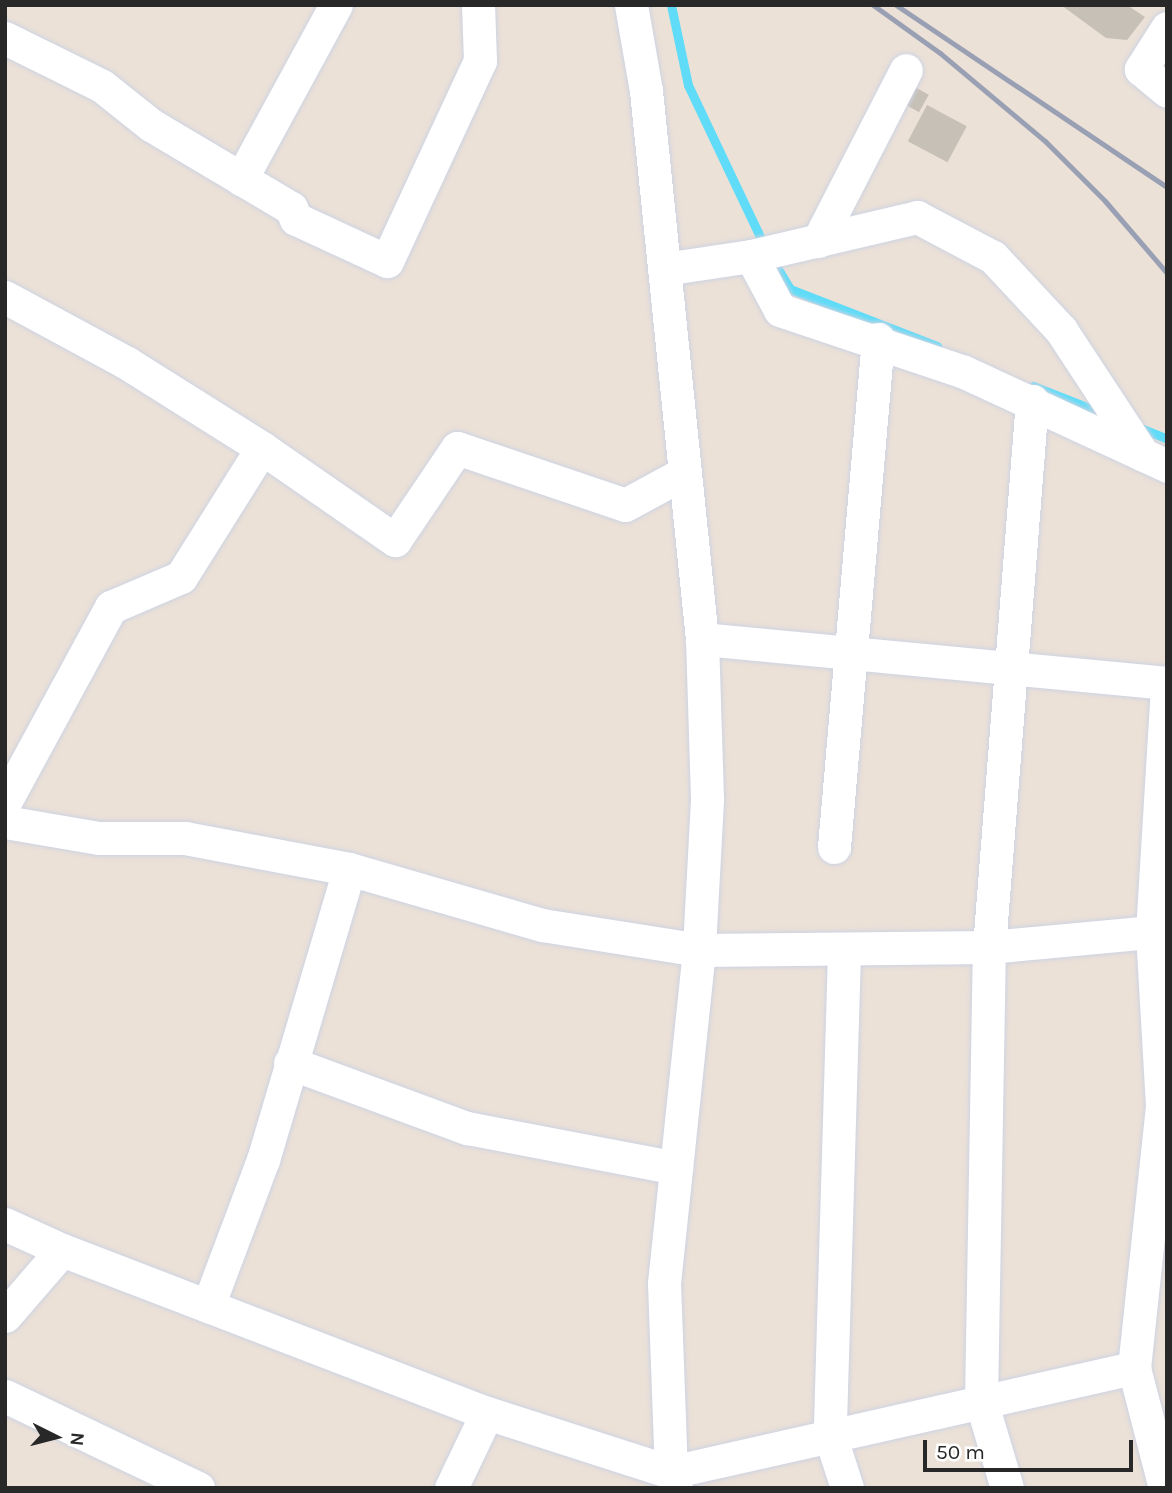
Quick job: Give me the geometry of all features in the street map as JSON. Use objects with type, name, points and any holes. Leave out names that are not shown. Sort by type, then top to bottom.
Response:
[{"type":"street","points":[[241,179],[336,5]]},
{"type":"street","points":[[5,38],[102,86],[151,125],[291,208],[296,219],[387,261],[480,61],[478,5]]},
{"type":"street","points":[[631,5],[646,91],[682,474],[702,639],[707,800],[699,950],[664,1283],[673,1480]]},
{"type":"street","points":[[1167,28],[1141,69],[1167,91]]},
{"type":"street","points":[[818,241],[905,69]]},
{"type":"street","points":[[664,270],[751,256],[917,217],[993,257],[1061,330],[1155,461]]},
{"type":"street","points":[[751,256],[780,310],[810,323],[878,340],[1032,401],[1155,461]]},
{"type":"street","points":[[5,296],[127,363],[262,448],[395,540],[457,448],[625,505],[682,474]]},
{"type":"street","points":[[834,847],[848,654],[878,340]]},
{"type":"street","points":[[1007,1488],[981,1401],[989,947],[1009,666],[1032,401]]},
{"type":"street","points":[[5,802],[111,607],[181,577],[262,448]]},
{"type":"street","points":[[702,639],[1167,683]]},
{"type":"street","points":[[1165,1488],[1134,1368],[1162,1106],[1152,932],[1167,688]]},
{"type":"street","points":[[5,822],[99,838],[185,838],[349,869],[542,925],[699,950],[844,952],[989,947],[1152,932]]},
{"type":"street","points":[[208,1306],[262,1160],[349,869]]},
{"type":"street","points":[[844,952],[830,1435],[848,1488]]},
{"type":"street","points":[[289,1063],[467,1128],[676,1168]]},
{"type":"street","points":[[5,1224],[62,1251],[487,1413],[673,1480],[830,1435],[1134,1368]]},
{"type":"street","points":[[5,1316],[62,1251]]},
{"type":"street","points":[[5,1396],[198,1488]]},
{"type":"street","points":[[451,1488],[487,1413]]},
{"type":"building","points":[[1061,5],[1127,5],[1145,17],[1127,40],[1106,38]]},
{"type":"building","points":[[913,86],[929,95],[919,112],[903,103]]},
{"type":"building","points":[[927,105],[967,126],[947,162],[908,141]]},
{"type":"waterway","points":[[671,5],[688,85],[765,247]]},
{"type":"waterway","points":[[772,259],[790,289],[937,346]]},
{"type":"waterway","points":[[1033,386],[1102,413]]},
{"type":"waterway","points":[[1138,427],[1167,439]]},
{"type":"railway","points":[[873,5],[940,53],[1045,141],[1105,201],[1167,273]]},
{"type":"railway","points":[[896,5],[1167,187]]}]
